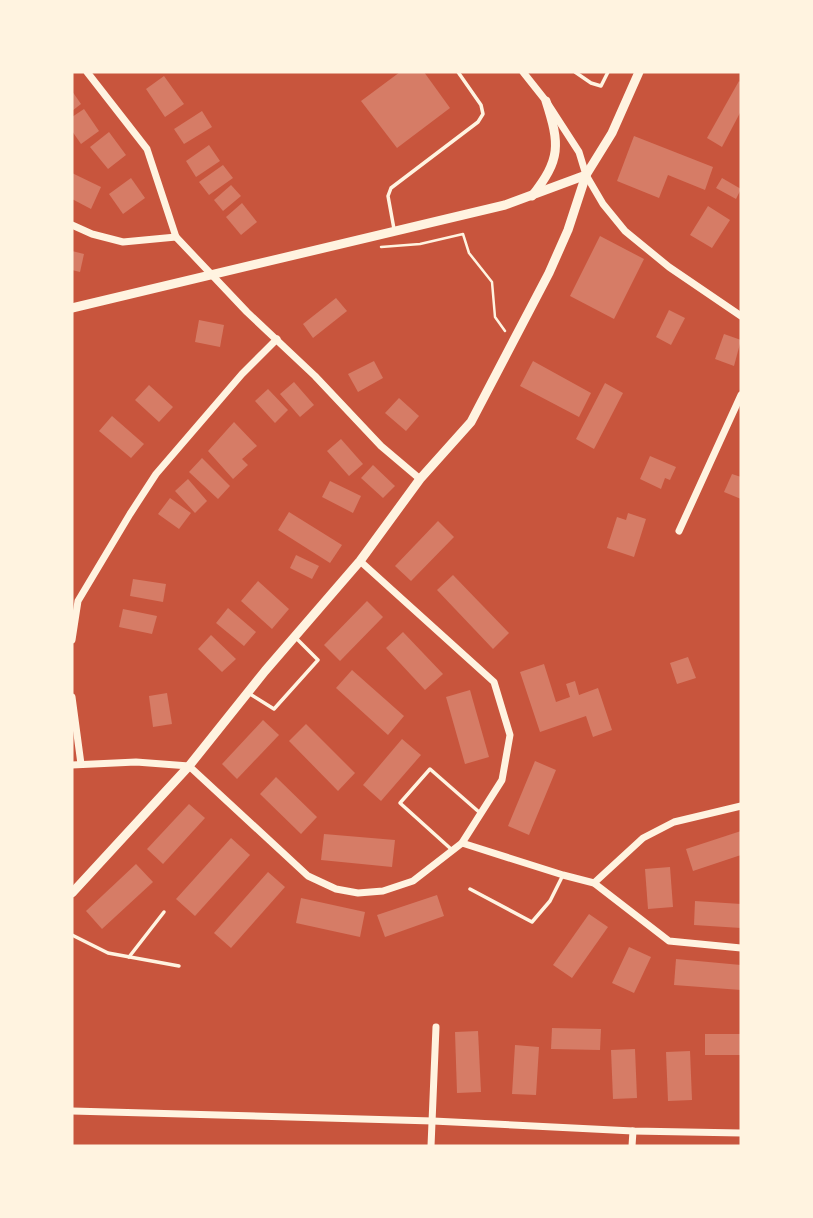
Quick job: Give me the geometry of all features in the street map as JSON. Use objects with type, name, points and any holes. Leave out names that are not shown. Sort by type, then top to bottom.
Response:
[{"type":"street","points":[[87,72],[147,149],[176,237],[381,446],[420,479]]},
{"type":"street","points":[[523,72],[546,101],[579,152],[586,175],[603,204],[625,231],[669,267],[741,316]]},
{"type":"street","points":[[73,888],[189,766],[360,561],[420,479],[471,422],[549,273],[568,230],[586,175],[612,134],[639,72]]},
{"type":"street","points":[[532,197],[554,165],[555,137],[546,101]]},
{"type":"street","points":[[72,308],[532,197],[586,175]]},
{"type":"street","points":[[72,225],[92,234],[123,242],[176,237]]},
{"type":"street","points":[[72,640],[78,601],[156,474],[242,374],[276,340]]},
{"type":"street","points":[[679,531],[741,395]]},
{"type":"street","points":[[72,698],[76,765],[136,762],[189,766],[308,876],[336,889],[358,893],[383,891],[413,881],[462,843],[502,780],[510,735],[494,682],[360,561]]},
{"type":"street","points":[[594,883],[643,838],[674,822],[741,806]]},
{"type":"street","points":[[462,843],[563,876],[594,883],[669,941],[741,948]]},
{"type":"street","points":[[431,1146],[436,1027]]},
{"type":"street","points":[[72,1111],[741,1133]]},
{"type":"street","points":[[632,1146],[633,1131]]},
{"type":"lane","points":[[395,231],[388,195],[391,187],[478,122],[483,114],[481,105],[458,72]]},
{"type":"lane","points":[[576,72],[591,83],[601,86],[608,72]]},
{"type":"lane","points":[[248,693],[274,709],[318,660],[295,637]]},
{"type":"lane","points":[[453,850],[400,803],[430,769],[481,813]]},
{"type":"lane","points":[[470,889],[532,922],[550,901],[563,876]]},
{"type":"lane","points":[[129,957],[164,912]]},
{"type":"lane","points":[[72,935],[107,953],[179,966]]},
{"type":"path","points":[[380,247],[421,244],[463,234],[469,253],[492,282],[495,317],[506,332]]},
{"type":"building","points":[[400,72],[424,72],[450,108],[397,148],[361,101]]},
{"type":"building","points":[[164,76],[184,104],[165,117],[146,89]]},
{"type":"building","points":[[739,81],[741,111],[722,147],[707,138]]},
{"type":"building","points":[[72,91],[81,104],[72,111]]},
{"type":"building","points":[[84,109],[99,131],[81,144],[72,131],[72,117]]},
{"type":"building","points":[[202,111],[212,127],[184,144],[174,129]]},
{"type":"building","points":[[109,132],[126,155],[108,169],[90,147]]},
{"type":"building","points":[[634,136],[713,167],[705,190],[668,175],[659,198],[617,181]]},
{"type":"building","points":[[209,145],[220,161],[196,177],[186,161]]},
{"type":"building","points":[[223,165],[233,178],[209,195],[199,182]]},
{"type":"building","points":[[72,173],[101,187],[91,209],[72,199]]},
{"type":"building","points":[[131,178],[145,198],[123,214],[109,194]]},
{"type":"building","points":[[722,178],[741,189],[736,199],[716,188]]},
{"type":"building","points":[[231,185],[241,196],[223,211],[214,200]]},
{"type":"building","points":[[242,203],[257,222],[241,235],[226,217]]},
{"type":"building","points":[[708,206],[730,220],[712,248],[690,235]]},
{"type":"building","points":[[600,236],[644,259],[614,319],[570,296]]},
{"type":"building","points":[[72,251],[84,254],[80,272],[72,270]]},
{"type":"building","points":[[336,298],[347,311],[313,338],[303,324]]},
{"type":"building","points":[[669,310],[685,318],[671,345],[656,337]]},
{"type":"building","points":[[199,320],[224,325],[220,347],[195,342]]},
{"type":"building","points":[[724,334],[741,340],[734,366],[715,359]]},
{"type":"building","points":[[374,361],[383,378],[358,392],[348,374]]},
{"type":"building","points":[[533,361],[591,393],[579,417],[520,386]]},
{"type":"building","points":[[294,382],[314,405],[300,417],[280,394]]},
{"type":"building","points":[[605,383],[623,393],[594,449],[576,439]]},
{"type":"building","points":[[149,385],[173,407],[159,422],[135,400]]},
{"type":"building","points":[[268,389],[288,410],[275,423],[255,401]]},
{"type":"building","points":[[399,398],[419,416],[406,431],[385,413]]},
{"type":"building","points":[[112,416],[144,444],[131,458],[99,431]]},
{"type":"building","points":[[234,422],[257,446],[242,459],[248,465],[233,479],[208,451]]},
{"type":"building","points":[[341,439],[363,464],[349,476],[327,451]]},
{"type":"building","points":[[650,456],[676,467],[670,480],[665,478],[661,489],[640,479]]},
{"type":"building","points":[[202,458],[230,486],[218,499],[189,472]]},
{"type":"building","points":[[373,465],[395,486],[383,498],[361,478]]},
{"type":"building","points":[[732,474],[741,477],[741,499],[724,492]]},
{"type":"building","points":[[188,479],[207,501],[195,513],[175,491]]},
{"type":"building","points":[[330,481],[361,496],[353,513],[322,497]]},
{"type":"building","points":[[170,498],[191,513],[179,529],[158,514]]},
{"type":"building","points":[[289,512],[342,545],[330,563],[278,530]]},
{"type":"building","points":[[628,513],[646,519],[634,557],[607,548],[617,517],[626,520]]},
{"type":"building","points":[[438,521],[454,537],[411,581],[395,566]]},
{"type":"building","points":[[296,555],[319,566],[312,579],[290,568]]},
{"type":"building","points":[[453,575],[509,633],[493,649],[437,590]]},
{"type":"building","points":[[133,579],[166,584],[163,602],[130,596]]},
{"type":"building","points":[[258,581],[289,609],[272,629],[241,601]]},
{"type":"building","points":[[367,601],[383,617],[340,661],[324,645]]},
{"type":"building","points":[[228,608],[256,632],[244,646],[216,623]]},
{"type":"building","points":[[123,609],[157,616],[152,634],[119,627]]},
{"type":"building","points":[[403,632],[443,674],[425,690],[386,648]]},
{"type":"building","points":[[211,635],[236,659],[222,672],[198,649]]},
{"type":"building","points":[[688,657],[696,678],[677,684],[670,663]]},
{"type":"building","points":[[544,664],[556,702],[570,697],[566,684],[575,681],[579,695],[598,688],[612,730],[593,737],[586,716],[540,732],[520,672]]},
{"type":"building","points":[[352,670],[404,716],[388,735],[336,688]]},
{"type":"building","points":[[470,690],[489,757],[465,764],[446,697]]},
{"type":"building","points":[[167,693],[172,724],[153,727],[149,696]]},
{"type":"building","points":[[263,720],[279,735],[237,779],[222,764]]},
{"type":"building","points":[[306,724],[355,773],[338,791],[289,741]]},
{"type":"building","points":[[402,739],[421,755],[381,801],[363,785]]},
{"type":"building","points":[[535,761],[556,770],[529,835],[508,826]]},
{"type":"building","points":[[276,777],[317,817],[301,834],[260,794]]},
{"type":"building","points":[[189,804],[205,818],[163,864],[147,849]]},
{"type":"building","points":[[741,831],[741,855],[693,871],[686,849]]},
{"type":"building","points":[[324,834],[395,840],[392,867],[321,860]]},
{"type":"building","points":[[231,838],[250,855],[195,916],[176,899]]},
{"type":"building","points":[[136,864],[153,882],[102,929],[86,911]]},
{"type":"building","points":[[670,867],[673,907],[648,909],[645,869]]},
{"type":"building","points":[[268,872],[285,887],[231,948],[214,933]]},
{"type":"building","points":[[437,895],[444,916],[385,937],[377,915]]},
{"type":"building","points":[[301,898],[365,912],[360,937],[296,923]]},
{"type":"building","points":[[695,901],[741,904],[741,928],[694,925]]},
{"type":"building","points":[[589,914],[608,927],[572,978],[553,965]]},
{"type":"building","points":[[629,947],[651,957],[634,993],[612,983]]},
{"type":"building","points":[[676,959],[741,965],[741,990],[674,985]]},
{"type":"building","points":[[552,1028],[601,1029],[600,1050],[551,1049]]},
{"type":"building","points":[[478,1031],[481,1092],[457,1093],[455,1032]]},
{"type":"building","points":[[705,1034],[741,1034],[741,1055],[705,1055]]},
{"type":"building","points":[[515,1045],[539,1047],[536,1095],[512,1094]]},
{"type":"building","points":[[635,1049],[637,1098],[613,1099],[611,1050]]},
{"type":"building","points":[[690,1051],[692,1100],[668,1101],[666,1052]]}]
